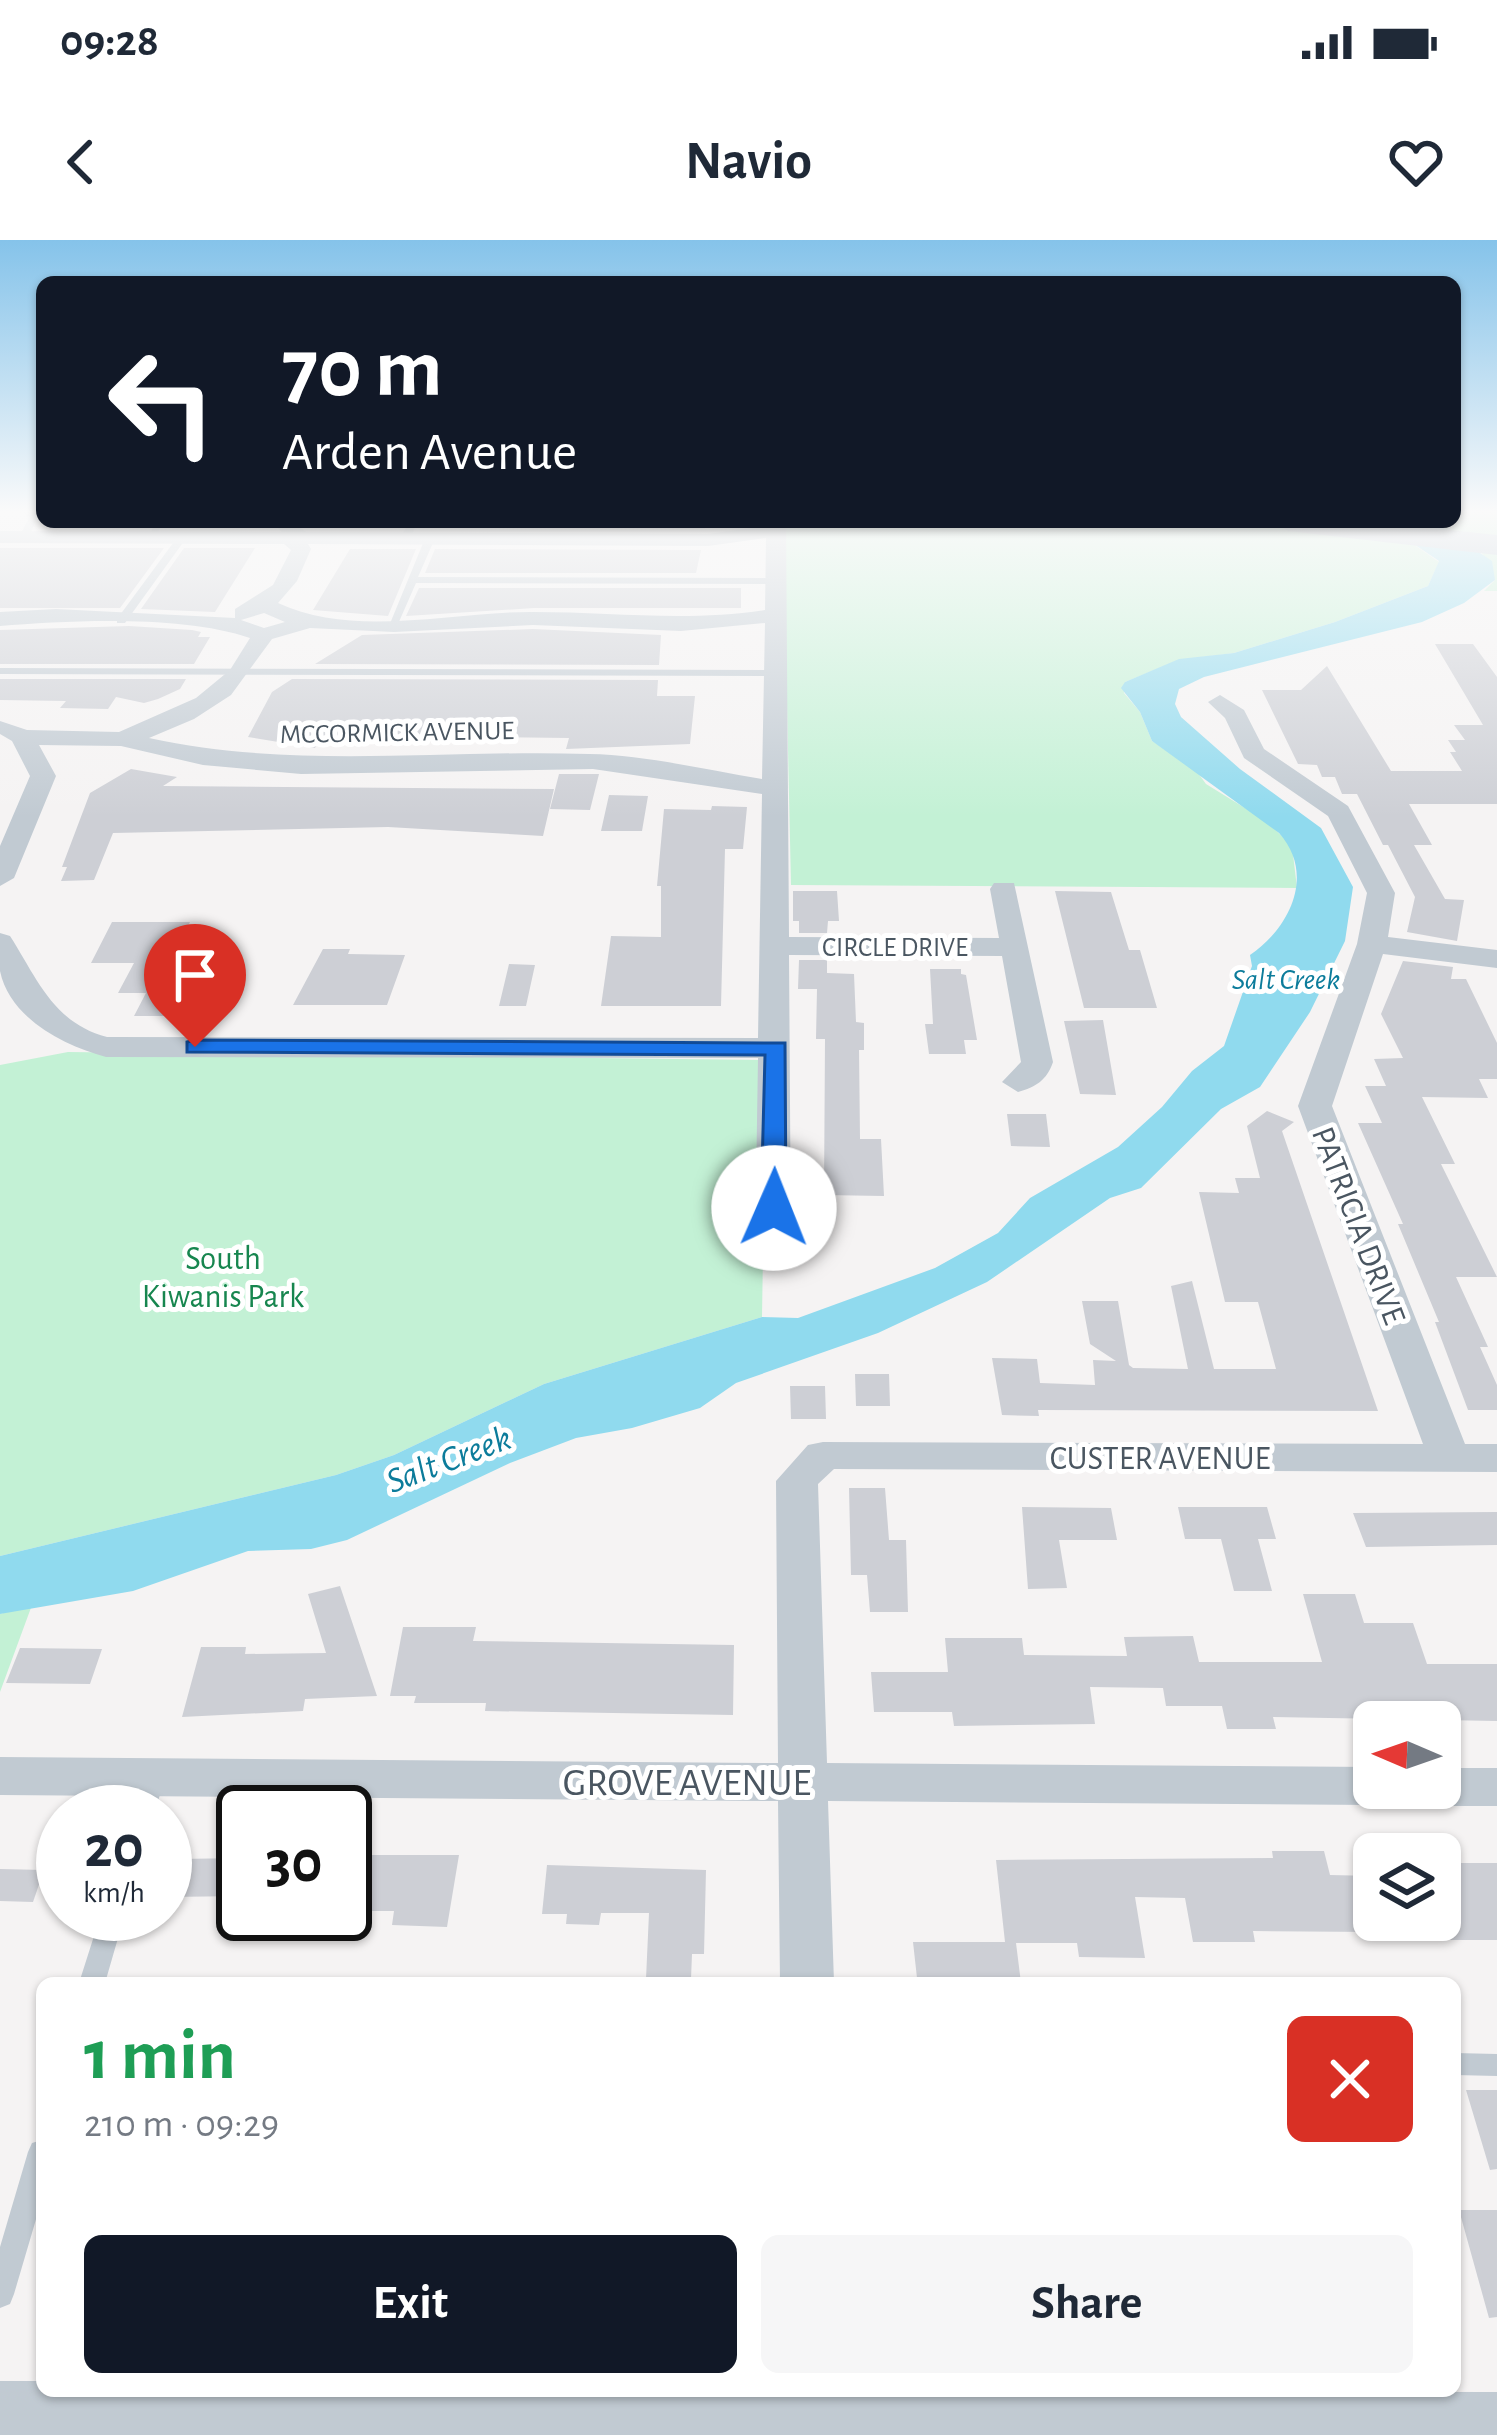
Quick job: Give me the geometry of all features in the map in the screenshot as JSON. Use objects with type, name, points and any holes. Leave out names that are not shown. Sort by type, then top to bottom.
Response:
[{"type":"street","points":[[223,621],[248,612]]},
{"type":"street","points":[[285,612],[313,622]]},
{"type":"street","points":[[0,619],[223,621],[263,634],[313,622],[393,625],[529,618],[687,627],[774,615],[777,1048],[773,1248]]},
{"type":"street","points":[[121,739],[198,708],[243,672],[263,634]]},
{"type":"street","name":"PATRICIA DRIVE","points":[[1220,702],[1235,715],[1253,753],[1339,812],[1381,893],[1372,944],[1315,1106],[1449,1458]]},
{"type":"street","points":[[0,878],[44,776],[11,731]]},
{"type":"street","name":"MCCORMICK AVENUE","points":[[11,731],[121,739],[203,757],[301,766],[593,761],[774,788]]},
{"type":"street","name":"CIRCLE DRIVE","points":[[1004,889],[1037,1062],[1033,1073],[1018,1082]]},
{"type":"street","points":[[0,942],[41,1013],[64,1034],[106,1047],[777,1048]]},
{"type":"street","points":[[1372,944],[1497,959]]},
{"type":"street","name":"CIRCLE DRIVE","points":[[776,946],[1015,947]]},
{"type":"street","name":"CUSTER AVENUE","points":[[802,1782],[797,1481],[823,1455],[1497,1458]]},
{"type":"street","name":"GROVE AVENUE","points":[[0,1776],[70,1785]]},
{"type":"street","points":[[802,1782],[807,1977]]},
{"type":"street","name":"GROVE AVENUE","points":[[192,1794],[802,1782],[1353,1786]]},
{"type":"street","points":[[1461,1787],[1497,1787]]},
{"type":"street","points":[[22,2420],[813,2414],[1497,2425]]},
{"type":"lane","points":[[121,621],[127,612]]},
{"type":"lane","points":[[393,625],[399,612]]},
{"type":"lane","points":[[0,671],[774,673]]},
{"type":"lane","points":[[94,1977],[105,1941]]},
{"type":"lane","points":[[1461,2064],[1497,2065]]},
{"type":"lane","points":[[0,2294],[36,2172]]},
{"type":"green space","points":[[785,612],[1360,612],[1234,653],[1179,660],[1125,682],[1124,693],[1140,712],[1152,741],[1193,766],[1206,784],[1266,821],[1292,846],[1297,888],[791,885]]},
{"type":"green space","name":"South Kiwanis Park","points":[[68,1052],[760,1060],[766,1065],[762,1317],[544,1384],[394,1455],[336,1475],[0,1556],[0,1065]]},
{"type":"green space","points":[[32,1605],[0,1692],[0,1614]]},
{"type":"water","name":"Salt Creek","points":[[1360,612],[1443,612],[1422,622],[1204,677],[1179,689],[1175,704],[1181,717],[1240,769],[1321,828],[1353,887],[1345,941],[1310,1012],[1260,1087],[1221,1109],[1141,1188],[1110,1198],[987,1282],[878,1333],[736,1383],[700,1408],[576,1438],[510,1463],[347,1540],[311,1549],[248,1551],[133,1591],[0,1614],[0,1556],[336,1475],[394,1455],[544,1384],[762,1317],[798,1318],[935,1268],[998,1233],[1030,1198],[1118,1147],[1162,1107],[1192,1071],[1224,1046],[1252,966],[1250,955],[1287,915],[1297,882],[1290,849],[1279,833],[1152,741],[1140,712],[1121,688],[1179,659],[1234,653]]},
{"type":"building","points":[[408,612],[463,612],[406,616]]},
{"type":"building","points":[[129,626],[192,630],[201,632],[198,637],[210,637],[194,664],[0,664],[0,630]]},
{"type":"building","points":[[533,629],[661,635],[659,665],[315,664],[362,635]]},
{"type":"building","points":[[1435,644],[1473,644],[1497,677],[1497,804],[1409,804],[1432,845],[1414,845],[1445,899],[1464,900],[1457,941],[1407,932],[1415,897],[1388,845],[1383,845],[1357,794],[1342,794],[1335,777],[1322,777],[1317,765],[1298,764],[1262,690],[1301,690],[1327,666],[1391,771],[1462,771],[1450,752],[1456,752],[1448,740],[1465,740],[1454,725],[1483,725]]},
{"type":"building","points":[[0,679],[186,679],[180,689],[158,699],[144,703],[116,697],[108,709],[60,708],[66,701],[0,700]]},
{"type":"building","points":[[292,679],[658,680],[657,696],[695,696],[690,744],[566,749],[569,738],[414,736],[321,737],[315,748],[248,737],[272,692]]},
{"type":"building","points":[[131,769],[177,777],[163,786],[554,789],[543,836],[388,827],[113,833],[94,880],[61,881],[90,793]]},
{"type":"building","points":[[559,774],[599,774],[590,810],[550,809]]},
{"type":"building","points":[[609,795],[648,796],[642,831],[601,831]]},
{"type":"building","points":[[712,806],[747,807],[743,849],[725,849],[721,1006],[601,1006],[611,936],[661,937],[661,886],[657,886],[664,809],[711,810]]},
{"type":"building","points":[[793,891],[837,891],[839,921],[828,921],[827,933],[799,933],[799,921],[793,921]]},
{"type":"building","points":[[1055,891],[1111,892],[1129,950],[1140,950],[1157,1008],[1084,1008]]},
{"type":"building","points":[[112,922],[190,922],[172,957],[198,957],[192,971],[226,971],[205,1016],[134,1016],[146,993],[118,993],[134,963],[91,963]]},
{"type":"building","points":[[323,949],[405,955],[387,1005],[293,1005]]},
{"type":"building","points":[[799,960],[827,960],[827,973],[854,974],[856,1022],[864,1023],[864,1050],[859,1050],[860,1139],[881,1139],[884,1196],[824,1195],[825,1039],[816,1039],[817,989],[798,989]]},
{"type":"building","points":[[1403,961],[1453,967],[1451,979],[1466,979],[1497,1043],[1497,1079],[1479,1079],[1488,1098],[1422,1097],[1455,1164],[1441,1164],[1497,1277],[1456,1277],[1488,1347],[1480,1347],[1497,1385],[1497,1410],[1468,1410],[1435,1322],[1439,1322],[1398,1224],[1403,1224],[1358,1123],[1382,1123],[1365,1086],[1386,1086],[1374,1059],[1403,1058],[1381,1014]]},
{"type":"building","points":[[509,964],[535,965],[526,1006],[499,1006]]},
{"type":"building","points":[[930,969],[961,969],[966,975],[977,1040],[964,1040],[966,1054],[929,1054],[925,1024],[933,1024]]},
{"type":"building","points":[[1103,1020],[1116,1095],[1080,1094],[1064,1021]]},
{"type":"building","points":[[1267,1111],[1294,1122],[1282,1131],[1378,1411],[1038,1410],[1039,1416],[1002,1415],[992,1358],[1037,1359],[1040,1383],[1095,1385],[1093,1360],[1116,1361],[1090,1344],[1082,1301],[1118,1301],[1133,1368],[1188,1369],[1171,1286],[1192,1281],[1214,1369],[1276,1369],[1258,1302],[1225,1302],[1199,1192],[1239,1193],[1235,1178],[1260,1178],[1247,1126]]},
{"type":"building","points":[[1007,1114],[1046,1114],[1050,1147],[1011,1146]]},
{"type":"building","points":[[855,1374],[889,1374],[890,1406],[856,1406]]},
{"type":"building","points":[[790,1386],[825,1386],[826,1419],[791,1419]]},
{"type":"building","points":[[849,1488],[885,1488],[889,1540],[906,1540],[908,1612],[870,1612],[867,1575],[851,1575]]},
{"type":"building","points":[[1022,1507],[1111,1508],[1117,1540],[1059,1540],[1067,1588],[1028,1589]]},
{"type":"building","points":[[1178,1507],[1267,1507],[1276,1539],[1258,1539],[1272,1591],[1234,1591],[1221,1539],[1185,1539]]},
{"type":"building","points":[[1497,1512],[1497,1545],[1366,1547],[1353,1513]]},
{"type":"building","points":[[340,1586],[377,1696],[305,1699],[303,1711],[182,1717],[201,1647],[246,1647],[245,1654],[326,1653],[308,1594]]},
{"type":"building","points":[[1303,1594],[1355,1594],[1364,1623],[1413,1623],[1427,1664],[1497,1664],[1497,1721],[1461,1720],[1461,1701],[1353,1701],[1353,1718],[1273,1717],[1276,1729],[1227,1729],[1222,1706],[1166,1706],[1163,1688],[1090,1687],[1095,1724],[954,1726],[952,1712],[874,1712],[871,1672],[948,1672],[945,1638],[1022,1638],[1024,1655],[1127,1656],[1124,1637],[1193,1636],[1199,1662],[1322,1662]]},
{"type":"building","points":[[403,1627],[476,1627],[473,1641],[734,1645],[733,1715],[485,1711],[486,1703],[414,1703],[416,1696],[390,1696]]},
{"type":"building","points":[[20,1648],[102,1649],[90,1684],[6,1683]]},
{"type":"building","points":[[1272,1851],[1324,1851],[1330,1875],[1353,1876],[1353,1932],[1253,1931],[1255,1942],[1193,1942],[1185,1898],[1135,1897],[1145,1958],[1079,1957],[1077,1943],[1016,1943],[1020,1977],[917,1977],[913,1942],[1005,1942],[996,1860],[1273,1858]]},
{"type":"building","points":[[372,1855],[459,1855],[447,1927],[392,1925],[394,1911],[372,1911]]},
{"type":"building","points":[[216,1858],[216,1896],[192,1897],[192,1859]]},
{"type":"building","points":[[1461,1863],[1497,1863],[1497,1940],[1461,1940]]},
{"type":"building","points":[[547,1865],[706,1870],[704,1954],[692,1954],[691,1977],[646,1977],[649,1913],[601,1913],[599,1925],[566,1924],[567,1914],[542,1914]]},
{"type":"building","points":[[0,1869],[36,1870],[33,1902],[0,1901]]},
{"type":"building","points":[[1466,2090],[1497,2090],[1497,2169],[1490,2170]]},
{"type":"building","points":[[1461,2210],[1497,2210],[1497,2317],[1489,2318]]},
{"type":"route","points":[[195,1047],[777,1048],[774,1208]]}]
